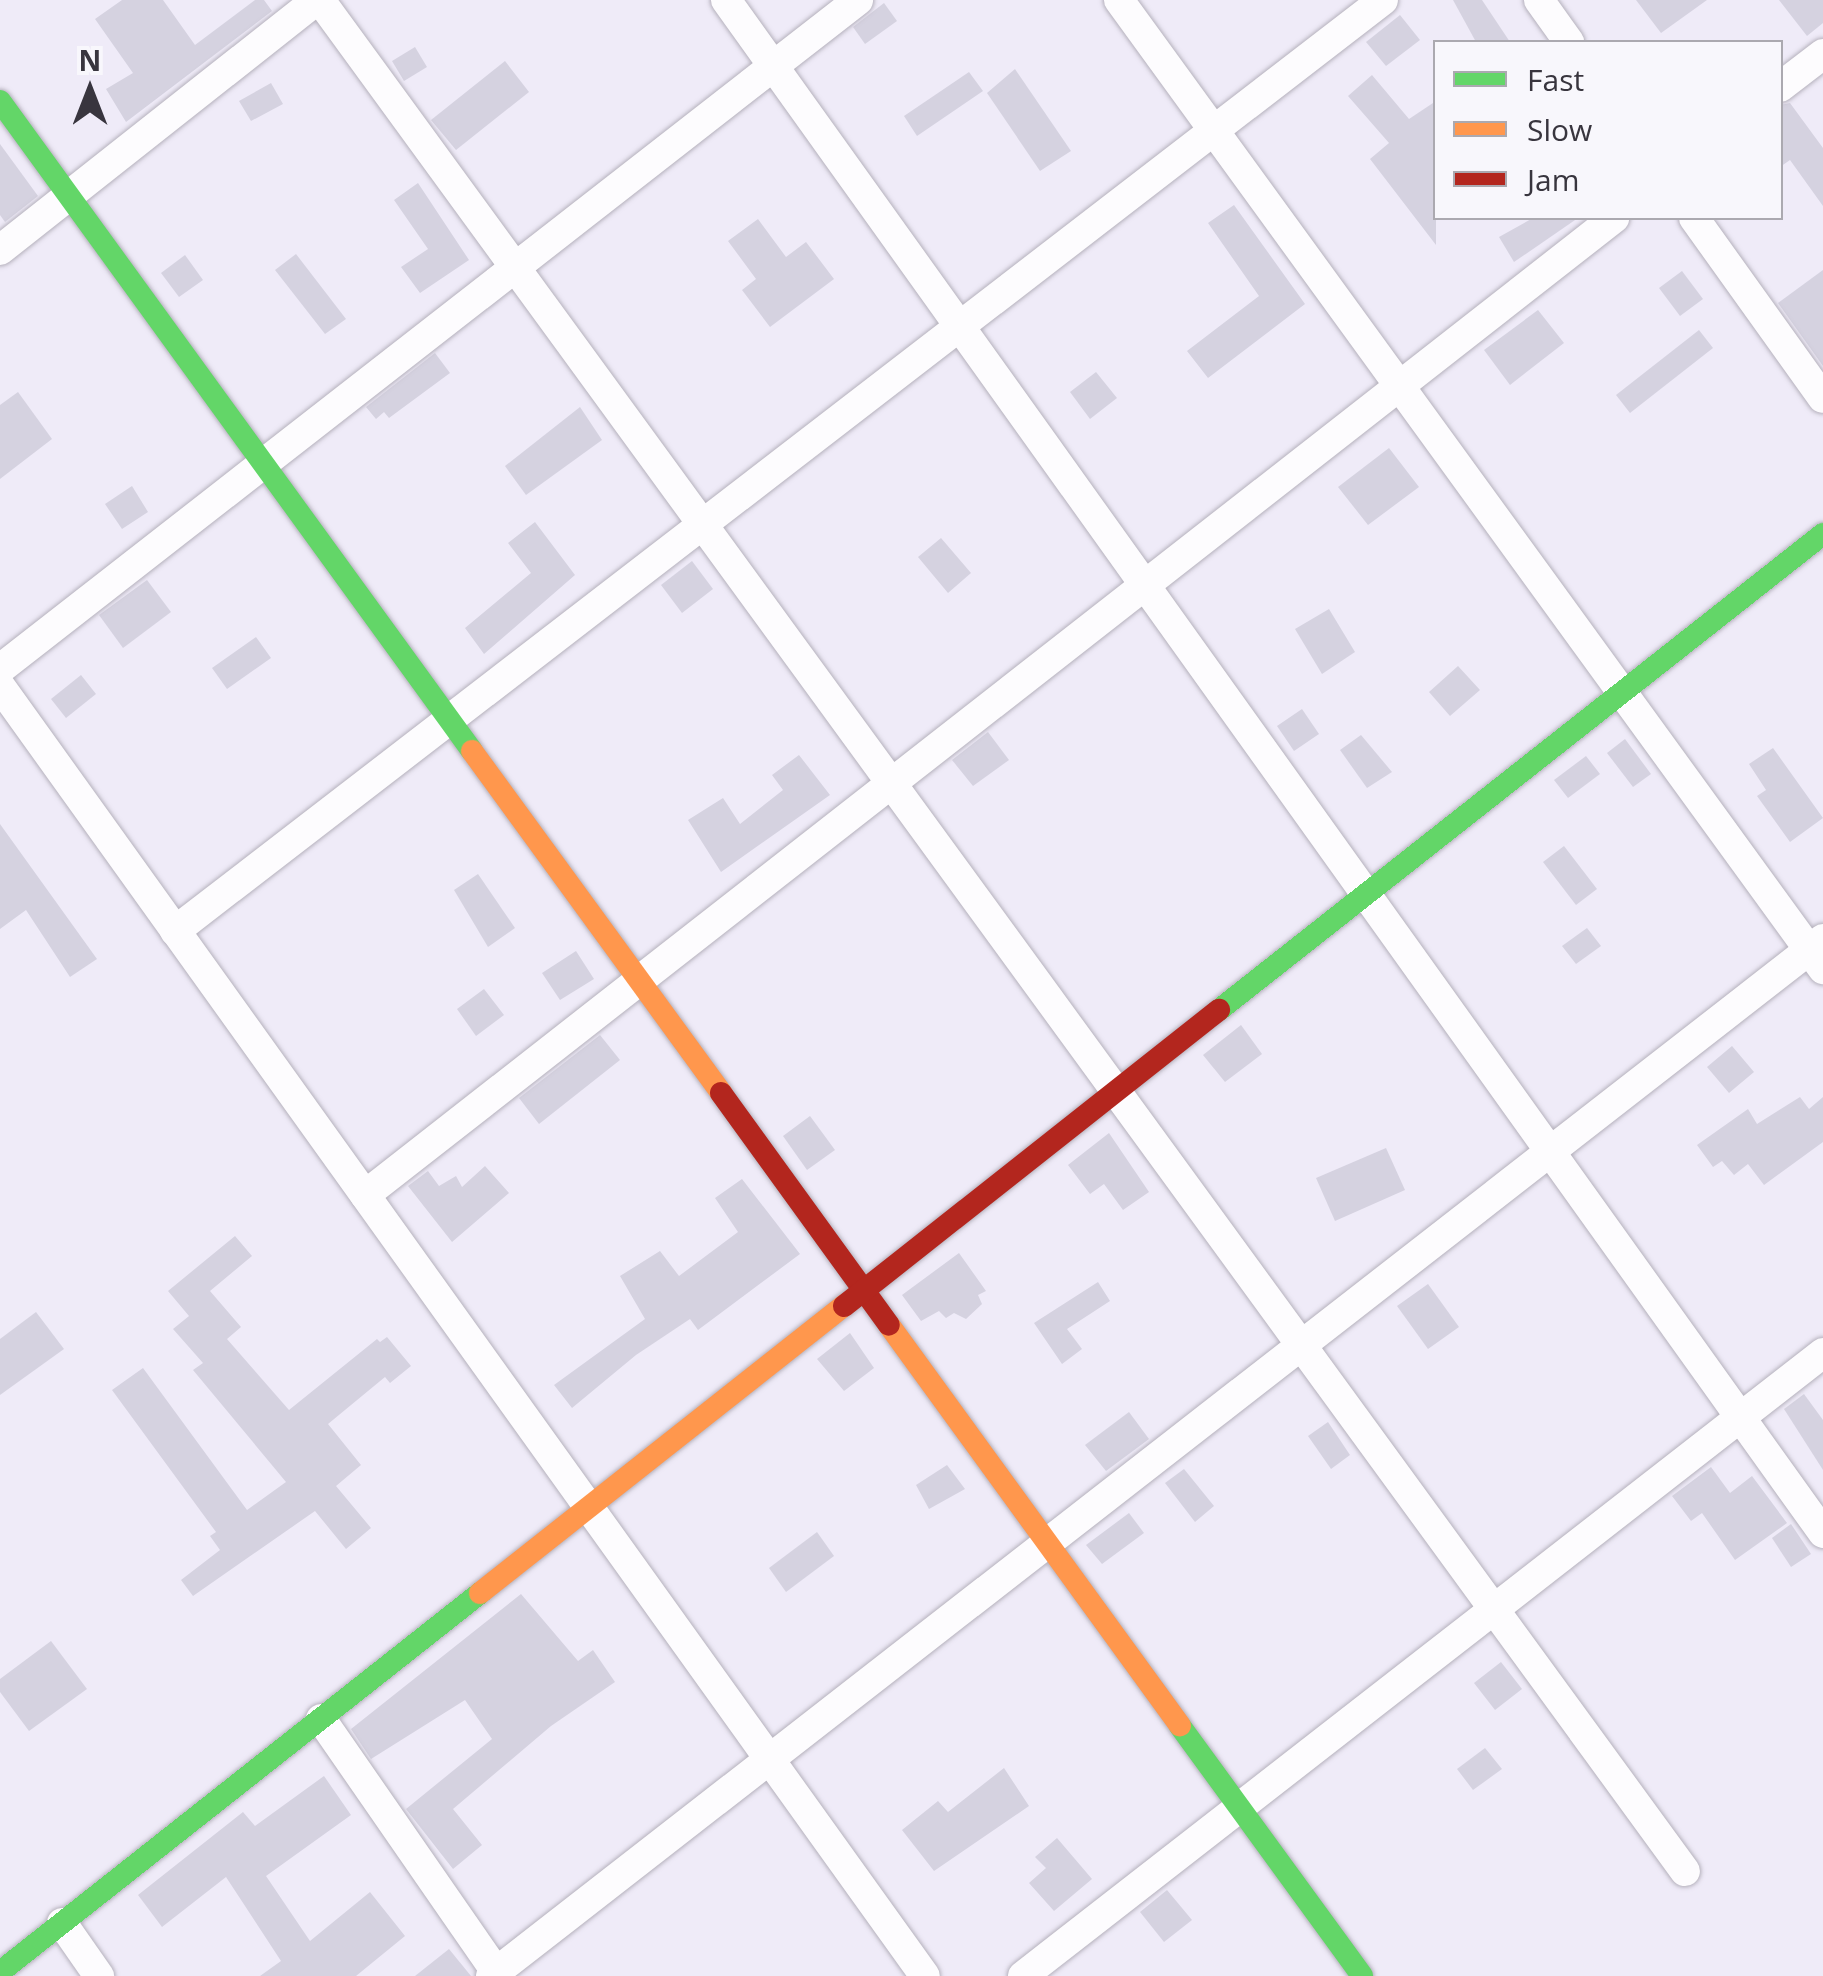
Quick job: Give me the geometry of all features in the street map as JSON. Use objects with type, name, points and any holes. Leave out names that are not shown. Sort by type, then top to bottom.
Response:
[{"type":"street","points":[[0,250],[318,0],[1684,1871]]},
{"type":"street","points":[[726,0],[1823,1533]]},
{"type":"street","points":[[0,669],[858,0]]},
{"type":"street","points":[[320,1719],[495,1975],[1550,1152],[1818,953],[1622,692],[1119,0]]},
{"type":"street","points":[[176,931],[1383,0]]},
{"type":"street","points":[[1538,0],[1568,40]]},
{"type":"street","points":[[1783,85],[1823,54]]},
{"type":"street","points":[[0,101],[1362,1976]]},
{"type":"street","points":[[365,1195],[1611,220]]},
{"type":"street","points":[[1695,220],[1823,398]]},
{"type":"street","points":[[0,1972],[1823,534]]},
{"type":"street","points":[[0,686],[926,1976]]},
{"type":"street","points":[[1023,1976],[1823,1352]]},
{"type":"street","points":[[62,1923],[99,1976]]},
{"type":"building","points":[[122,0],[163,0],[195,45],[255,0],[264,0],[272,11],[126,122],[106,89],[133,73],[95,19]]},
{"type":"building","points":[[1453,0],[1482,0],[1509,40],[1475,40]]},
{"type":"building","points":[[1636,0],[1707,0],[1661,33]]},
{"type":"building","points":[[1779,0],[1823,0],[1823,23],[1807,36]]},
{"type":"building","points":[[884,3],[897,21],[865,44],[853,27]]},
{"type":"building","points":[[1400,15],[1420,40],[1386,66],[1366,42]]},
{"type":"building","points":[[415,47],[427,67],[404,81],[392,61]]},
{"type":"building","points":[[505,61],[529,92],[456,150],[431,120]]},
{"type":"building","points":[[1015,69],[1071,151],[1040,171],[987,93]]},
{"type":"building","points":[[969,72],[983,91],[917,136],[904,116]]},
{"type":"building","points":[[1372,75],[1409,119],[1433,103],[1436,245],[1370,159],[1389,143],[1348,96]]},
{"type":"building","points":[[271,83],[283,104],[251,121],[239,101]]},
{"type":"building","points":[[1790,103],[1823,148],[1823,206],[1790,160],[1783,165],[1783,104]]},
{"type":"building","points":[[0,144],[38,196],[5,222],[0,215]]},
{"type":"building","points":[[418,183],[469,260],[420,293],[401,267],[428,249],[394,200]]},
{"type":"building","points":[[1234,205],[1305,304],[1208,378],[1187,351],[1259,296],[1208,223]]},
{"type":"building","points":[[758,219],[786,257],[806,242],[834,279],[770,327],[742,290],[756,279],[728,241]]},
{"type":"building","points":[[1529,220],[1575,220],[1514,262],[1499,237]]},
{"type":"building","points":[[296,254],[346,319],[325,334],[275,270]]},
{"type":"building","points":[[185,255],[203,280],[179,297],[161,273]]},
{"type":"building","points":[[1823,270],[1823,366],[1778,303]]},
{"type":"building","points":[[1682,271],[1703,299],[1680,316],[1659,288]]},
{"type":"building","points":[[1538,310],[1564,343],[1510,385],[1484,350]]},
{"type":"building","points":[[1699,330],[1713,348],[1630,413],[1616,395]]},
{"type":"building","points":[[435,353],[450,373],[389,418],[384,412],[376,419],[366,407]]},
{"type":"building","points":[[1096,372],[1117,398],[1090,419],[1070,392]]},
{"type":"building","points":[[18,392],[52,439],[0,479],[0,405]]},
{"type":"building","points":[[580,407],[602,440],[526,495],[505,466]]},
{"type":"building","points":[[1389,448],[1419,487],[1368,525],[1338,487]]},
{"type":"building","points":[[132,486],[148,512],[122,529],[105,504]]},
{"type":"building","points":[[535,522],[575,575],[484,654],[465,628],[531,573],[508,543]]},
{"type":"building","points":[[941,538],[971,573],[948,593],[918,557]]},
{"type":"building","points":[[692,561],[713,589],[682,613],[661,585]]},
{"type":"building","points":[[147,580],[171,612],[123,648],[99,615]]},
{"type":"building","points":[[1329,609],[1355,652],[1322,674],[1295,629]]},
{"type":"building","points":[[256,637],[271,658],[227,689],[212,668]]},
{"type":"building","points":[[1458,666],[1480,690],[1450,716],[1429,692]]},
{"type":"building","points":[[81,675],[96,694],[66,718],[51,699]]},
{"type":"building","points":[[1302,709],[1319,734],[1294,751],[1277,726]]},
{"type":"building","points":[[988,732],[1009,760],[973,786],[952,760]]},
{"type":"building","points":[[1361,735],[1392,772],[1367,788],[1340,750]]},
{"type":"building","points":[[1625,739],[1651,774],[1633,787],[1607,753]]},
{"type":"building","points":[[1773,748],[1823,818],[1790,842],[1757,796],[1766,790],[1749,764]]},
{"type":"building","points":[[799,755],[830,795],[721,872],[688,820],[723,798],[740,824],[783,790],[772,775]]},
{"type":"building","points":[[1586,756],[1600,774],[1568,798],[1554,780]]},
{"type":"building","points":[[0,824],[97,959],[70,977],[26,910],[0,929]]},
{"type":"building","points":[[1564,846],[1597,889],[1576,905],[1543,862]]},
{"type":"building","points":[[478,874],[515,928],[488,947],[454,890]]},
{"type":"building","points":[[1587,928],[1601,946],[1576,964],[1562,946]]},
{"type":"building","points":[[576,951],[594,979],[560,1000],[542,973]]},
{"type":"building","points":[[484,989],[504,1015],[476,1036],[457,1009]]},
{"type":"building","points":[[1241,1025],[1262,1054],[1225,1082],[1203,1055]]},
{"type":"building","points":[[600,1035],[620,1060],[539,1124],[519,1098]]},
{"type":"building","points":[[1732,1046],[1754,1072],[1729,1093],[1707,1067]]},
{"type":"building","points":[[1800,1097],[1809,1109],[1823,1097],[1823,1142],[1764,1185],[1748,1164],[1734,1175],[1722,1161],[1713,1167],[1697,1145],[1748,1109],[1757,1124]]},
{"type":"building","points":[[810,1116],[835,1150],[807,1170],[783,1136]]},
{"type":"building","points":[[1109,1133],[1149,1192],[1123,1210],[1104,1184],[1090,1194],[1068,1165]]},
{"type":"building","points":[[1386,1148],[1405,1190],[1335,1221],[1316,1178]]},
{"type":"building","points":[[485,1166],[509,1193],[452,1242],[408,1186],[428,1171],[439,1186],[456,1176],[462,1187]]},
{"type":"building","points":[[742,1179],[800,1254],[698,1330],[690,1319],[636,1355],[572,1408],[554,1385],[645,1319],[620,1276],[660,1251],[679,1276],[738,1232],[715,1198]]},
{"type":"building","points":[[235,1236],[252,1256],[210,1291],[241,1327],[227,1339],[289,1410],[377,1339],[380,1342],[387,1337],[411,1366],[390,1383],[385,1377],[328,1424],[361,1465],[336,1486],[371,1528],[346,1549],[315,1511],[193,1596],[181,1580],[220,1550],[210,1536],[216,1532],[112,1390],[143,1368],[247,1510],[286,1482],[193,1370],[203,1363],[173,1329],[189,1316],[168,1291]]},
{"type":"building","points":[[959,1253],[986,1291],[978,1295],[982,1304],[966,1319],[954,1313],[946,1318],[939,1311],[921,1321],[902,1295]]},
{"type":"building","points":[[1098,1282],[1110,1301],[1067,1329],[1082,1349],[1062,1364],[1034,1323]]},
{"type":"building","points":[[1428,1284],[1459,1327],[1428,1349],[1397,1306]]},
{"type":"building","points":[[36,1312],[64,1349],[0,1395],[0,1339]]},
{"type":"building","points":[[850,1333],[874,1368],[844,1391],[817,1359]]},
{"type":"building","points":[[1804,1394],[1823,1420],[1823,1470],[1784,1409]]},
{"type":"building","points":[[1129,1412],[1149,1439],[1106,1471],[1085,1445]]},
{"type":"building","points":[[1328,1422],[1350,1455],[1331,1469],[1308,1436]]},
{"type":"building","points":[[947,1465],[965,1489],[929,1509],[916,1485]]},
{"type":"building","points":[[1711,1467],[1730,1493],[1752,1476],[1787,1523],[1735,1560],[1702,1513],[1691,1521],[1672,1496]]},
{"type":"building","points":[[1184,1469],[1214,1506],[1195,1522],[1165,1483]]},
{"type":"building","points":[[1129,1513],[1144,1533],[1102,1564],[1086,1545]]},
{"type":"building","points":[[1791,1524],[1811,1554],[1791,1567],[1772,1538]]},
{"type":"building","points":[[817,1532],[834,1556],[786,1592],[769,1568]]},
{"type":"building","points":[[521,1594],[578,1661],[593,1650],[615,1682],[551,1726],[453,1809],[482,1845],[453,1869],[406,1809],[492,1739],[465,1700],[371,1759],[351,1729]]},
{"type":"building","points":[[51,1641],[87,1689],[29,1731],[0,1692],[0,1679]]},
{"type":"building","points":[[1501,1662],[1522,1689],[1495,1710],[1474,1683]]},
{"type":"building","points":[[1485,1748],[1502,1769],[1473,1790],[1457,1769]]},
{"type":"building","points":[[1004,1768],[1029,1806],[934,1871],[902,1830],[938,1801],[948,1812]]},
{"type":"building","points":[[324,1776],[351,1815],[266,1876],[310,1941],[370,1892],[405,1936],[356,1976],[260,1976],[281,1961],[226,1877],[162,1927],[138,1895],[243,1812],[255,1826]]},
{"type":"building","points":[[1057,1838],[1092,1879],[1054,1911],[1029,1883],[1046,1868],[1035,1857]]},
{"type":"building","points":[[1167,1890],[1192,1920],[1164,1942],[1140,1912]]},
{"type":"building","points":[[449,1949],[471,1976],[415,1976]]},
{"type":"traffic: fast","points":[[0,101],[472,751]]},
{"type":"traffic: fast","points":[[1219,1010],[1823,534]]},
{"type":"traffic: fast","points":[[0,1972],[480,1593]]},
{"type":"traffic: fast","points":[[1180,1726],[1362,1976]]},
{"type":"traffic: slow","points":[[472,751],[721,1093]]},
{"type":"traffic: slow","points":[[480,1593],[844,1306]]},
{"type":"traffic: slow","points":[[889,1325],[1180,1726]]},
{"type":"traffic: jam","points":[[844,1306],[1219,1010]]},
{"type":"traffic: jam","points":[[721,1093],[889,1325]]}]
